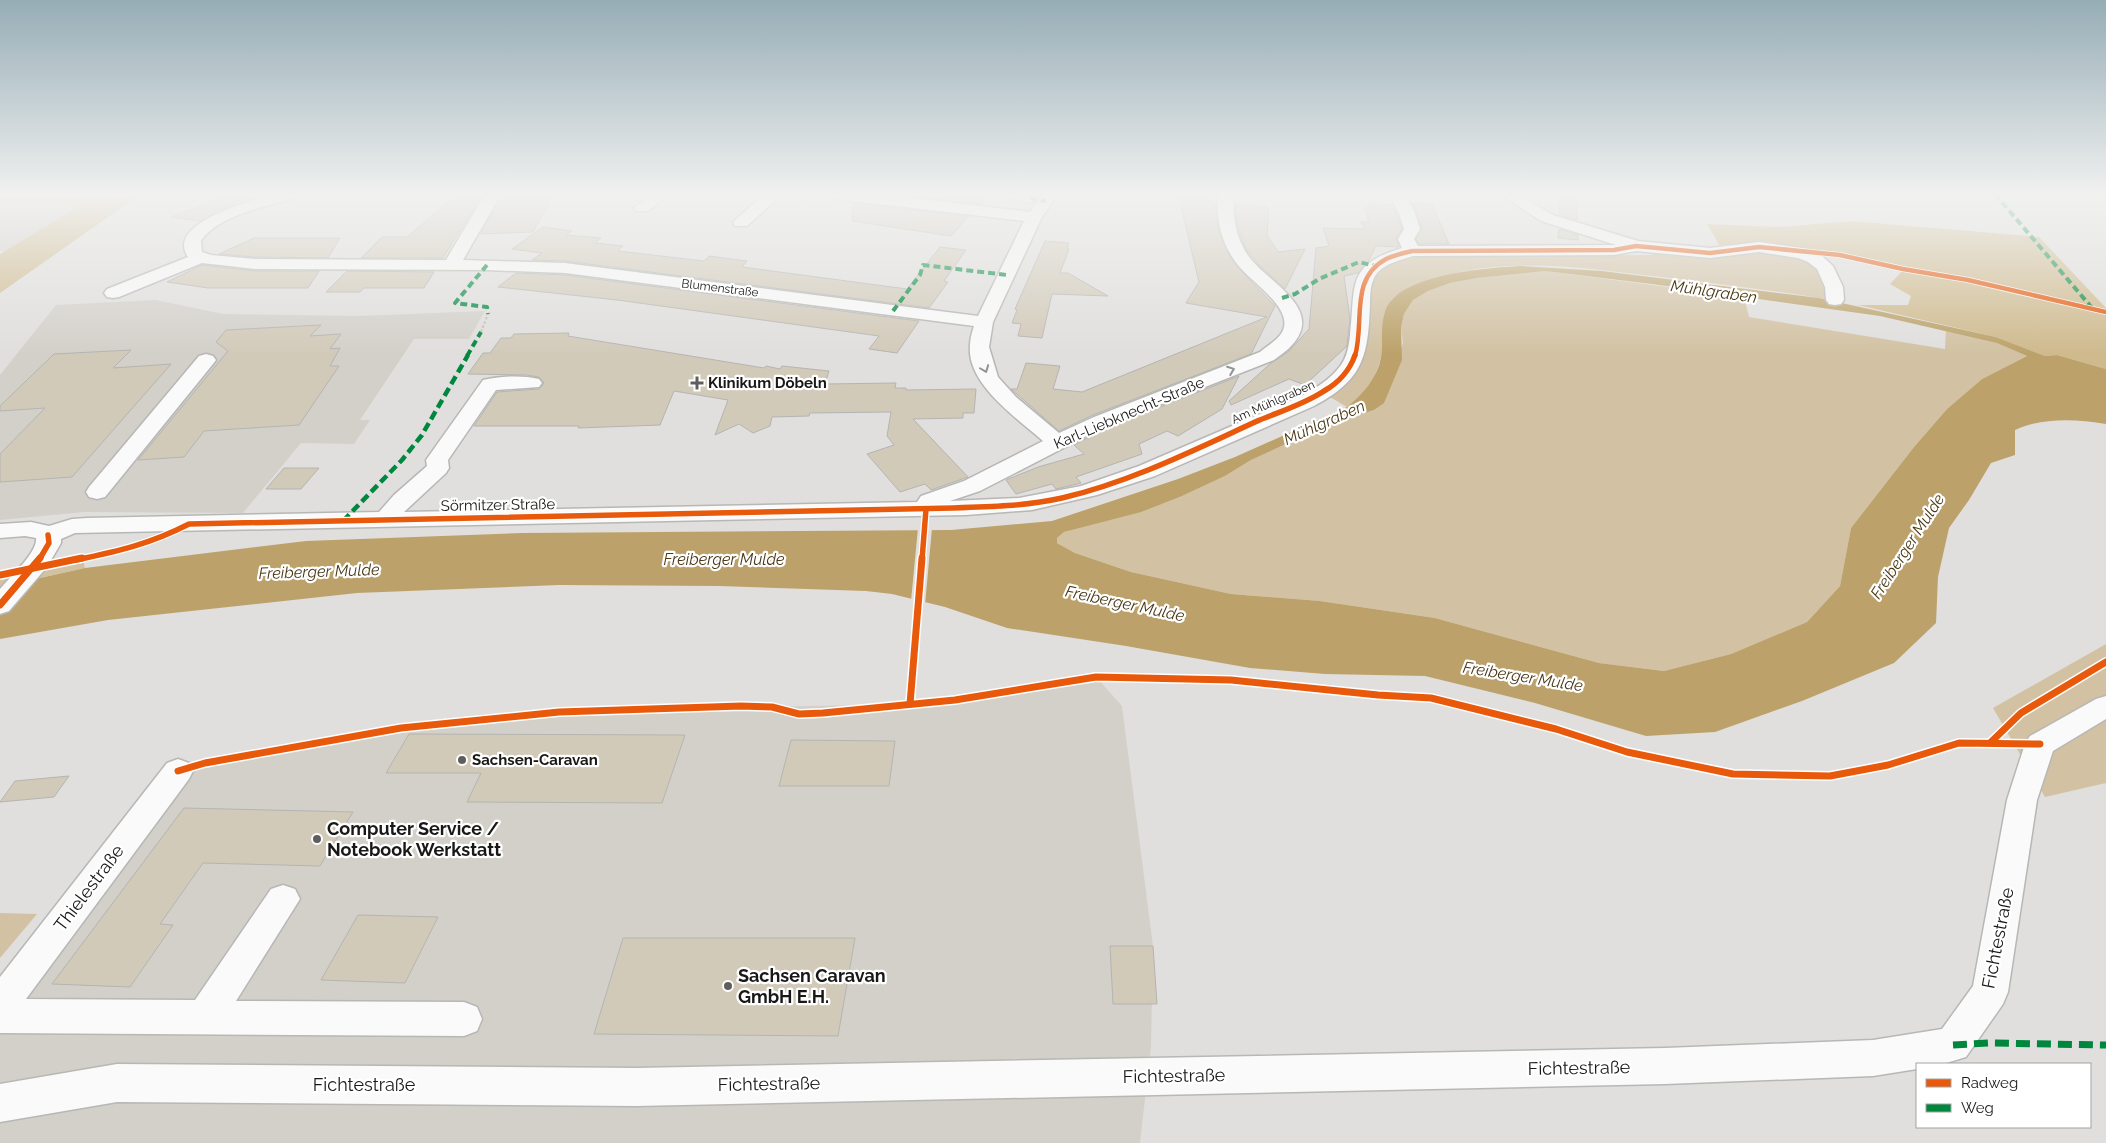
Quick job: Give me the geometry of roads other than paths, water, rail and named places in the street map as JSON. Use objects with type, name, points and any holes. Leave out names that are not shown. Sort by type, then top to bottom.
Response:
[{"type":"street","points":[[193,247],[193,252],[201,258]]},
{"type":"street","points":[[451,265],[461,247]]},
{"type":"street","points":[[1020,247],[984,322],[979,347],[985,373],[997,389],[1017,409],[1057,442]]},
{"type":"street","name":"Karl-Liebknecht-Straße","points":[[926,509],[929,501],[972,486],[1101,421],[1268,356],[1285,344],[1294,331],[1295,322],[1291,310],[1244,261],[1236,247]]},
{"type":"street","points":[[1410,247],[1412,251]]},
{"type":"street","name":"Am Mühlgraben","points":[[926,509],[1032,503],[1088,490],[1146,470],[1317,396],[1338,380],[1353,361],[1359,339],[1361,296],[1365,278],[1384,259],[1412,251],[1562,252],[1614,250],[1629,247]]},
{"type":"street","points":[[1650,247],[1710,253],[1756,247]]},
{"type":"street","points":[[1761,247],[1802,253],[1814,258],[1824,266],[1834,287],[1835,300]]},
{"type":"street","points":[[113,293],[201,258]]},
{"type":"street","name":"Blumenstraße","points":[[201,258],[223,262],[255,264],[451,265],[565,268],[984,322]]},
{"type":"street","points":[[97,492],[206,360]]},
{"type":"street","points":[[384,521],[402,500],[438,468],[437,460],[490,384],[532,383]]},
{"type":"street","name":"Sörmitzer Straße","points":[[48,535],[72,526],[87,525],[384,521],[926,509]]},
{"type":"street","points":[[0,531],[26,529],[43,531],[48,535],[49,543],[38,561],[0,605]]},
{"type":"street","name":"Fichtestraße","points":[[0,1103],[117,1083],[636,1086],[1655,1066],[1873,1058],[1953,1045],[1990,992],[2022,800],[2040,744],[2106,706]]},
{"type":"street","name":"Thielestraße","points":[[0,1005],[178,771]]},
{"type":"street","points":[[204,1017],[283,899]]},
{"type":"street","points":[[0,1016],[464,1019]]},
{"type":"water","points":[[1520,266],[1602,271],[1819,298],[1996,337],[2045,356],[2057,355],[2106,369],[2106,424],[2060,420],[2037,423],[2015,430],[2015,455],[1991,463],[1969,500],[1949,528],[1938,577],[1936,623],[1894,663],[1802,701],[1715,732],[1646,736],[1535,703],[1425,676],[1325,674],[1250,668],[1126,646],[1007,628],[945,607],[892,594],[866,591],[719,586],[559,585],[357,593],[108,620],[0,639],[0,587],[85,568],[306,541],[522,533],[951,530],[1052,521],[1178,479],[1235,457],[1347,407],[1364,391],[1373,379],[1379,365],[1383,318],[1393,299],[1406,289],[1424,281],[1466,271]],"holes":[[[1545,271],[1880,316],[1997,343],[2027,356],[1982,379],[1947,409],[1914,447],[1851,528],[1840,586],[1807,622],[1731,654],[1664,671],[1599,663],[1435,618],[1320,601],[1231,594],[1131,572],[1075,553],[1057,543],[1057,538],[1064,532],[1141,512],[1182,496],[1225,476],[1251,460],[1332,423],[1374,410],[1384,403],[1402,360],[1401,328],[1404,314],[1413,300],[1428,291],[1450,283],[1477,278]]]},
{"type":"place","name":"Klinikum Döbeln","points":[[697,383]]},
{"type":"place","name":"Sachsen-Caravan","points":[[462,760]]},
{"type":"place","name":"Computer Service / Notebook Werkstatt","points":[[317,839]]},
{"type":"place","name":"Sachsen Caravan GmbH E.H.","points":[[728,986]]},
{"type":"water label","name":"Mühlgraben","points":[[1714,291]]},
{"type":"water label","name":"Mühlgraben","points":[[1324,422]]},
{"type":"water label","name":"Freiberger Mulde","points":[[1907,546]]},
{"type":"water label","name":"Freiberger Mulde","points":[[724,559]]},
{"type":"water label","name":"Freiberger Mulde","points":[[319,571]]},
{"type":"water label","name":"Freiberger Mulde","points":[[1125,603]]},
{"type":"water label","name":"Freiberger Mulde","points":[[1523,676]]}]
